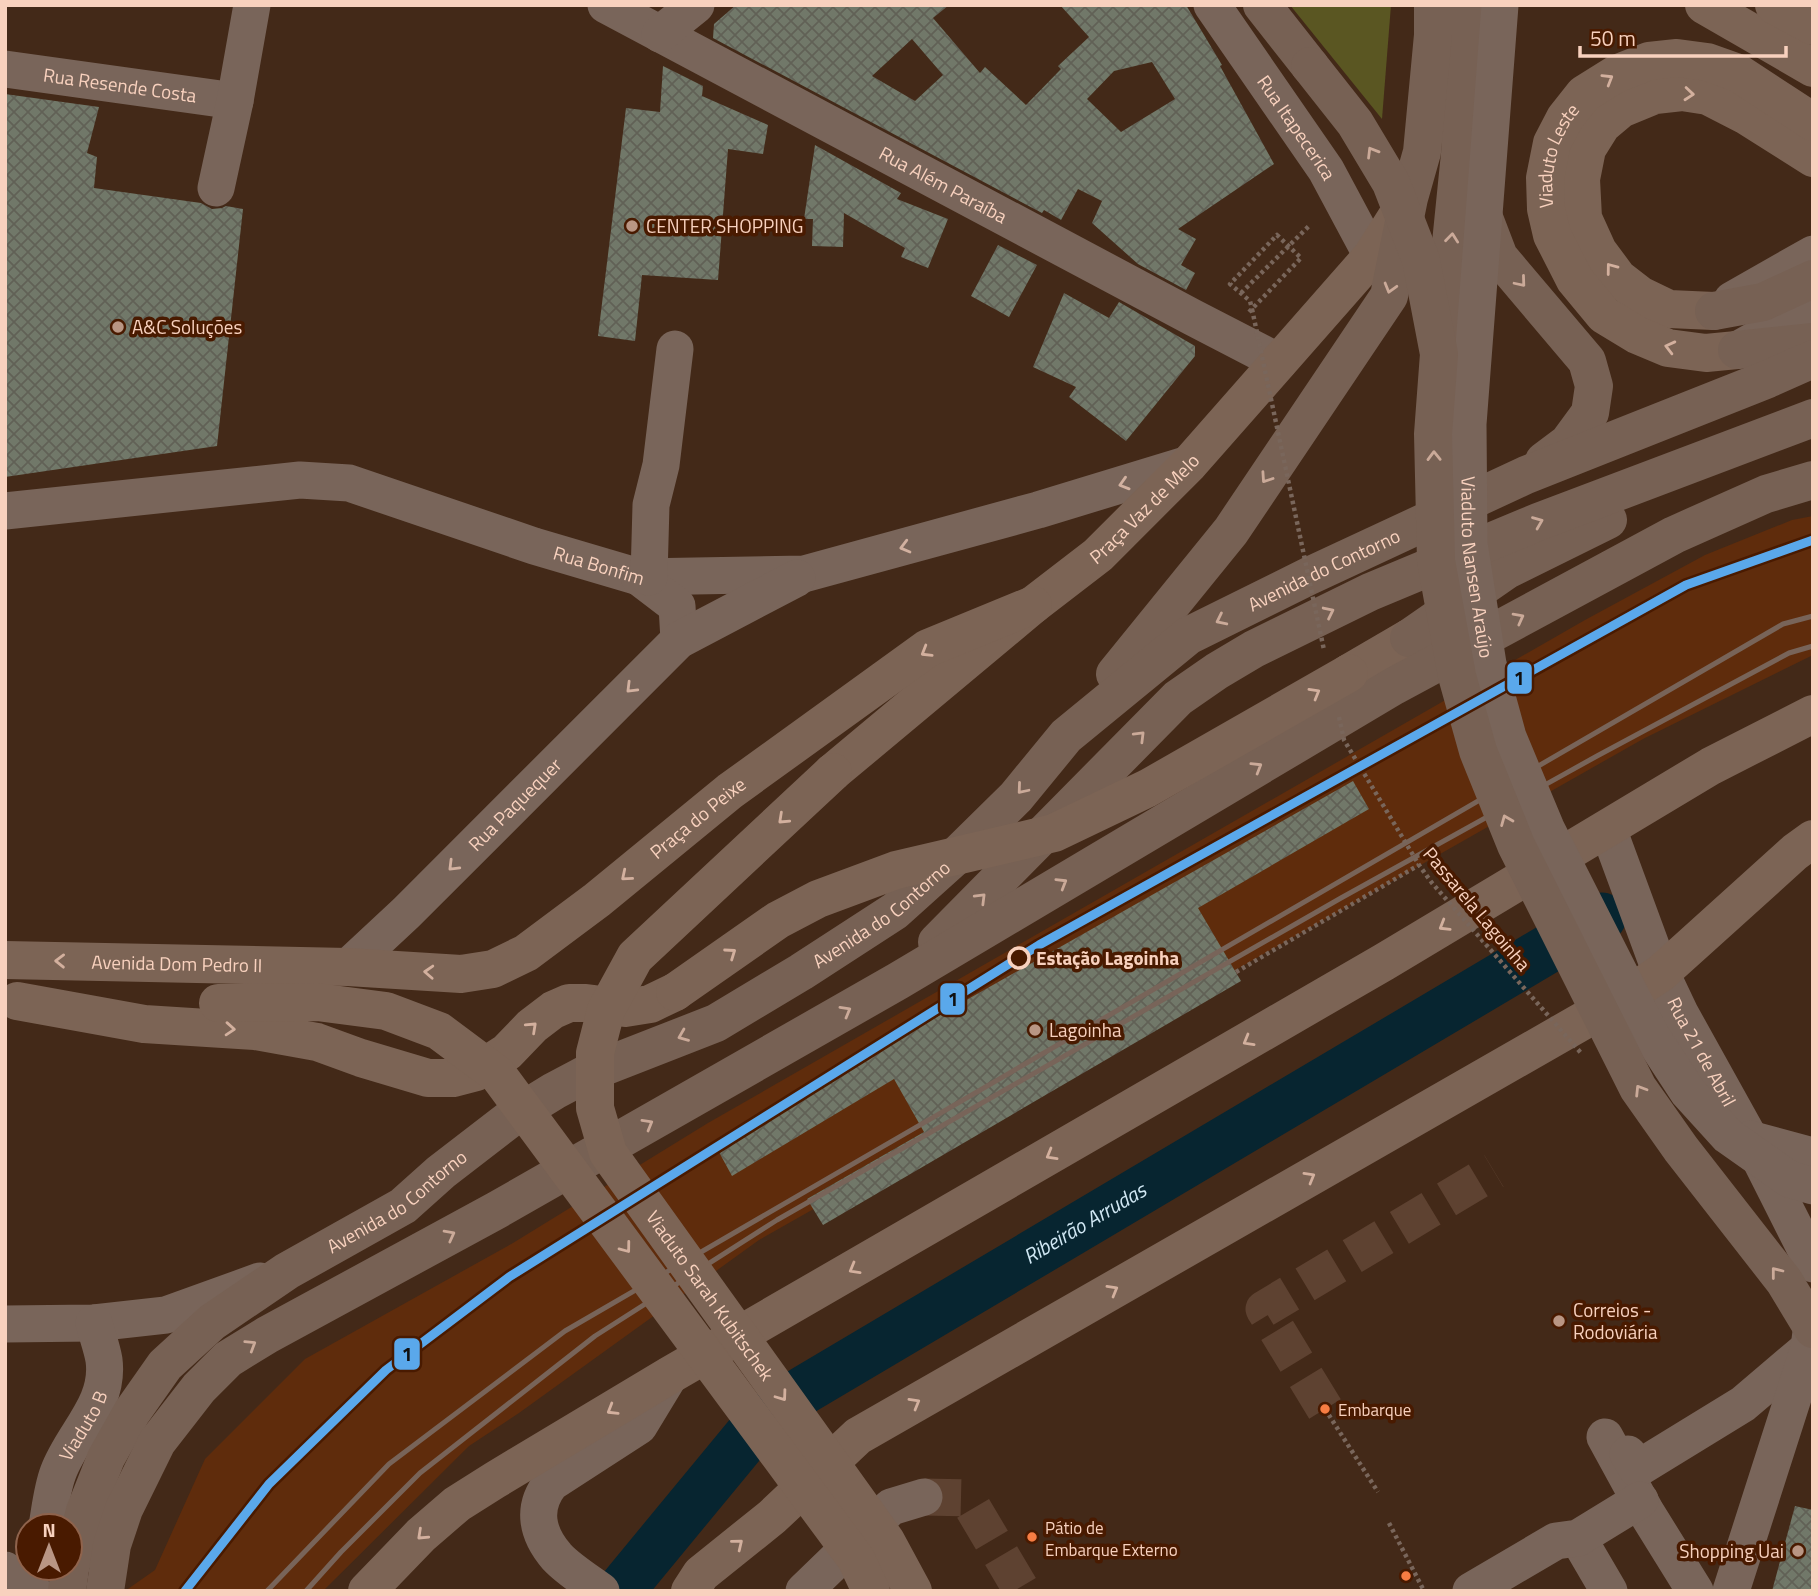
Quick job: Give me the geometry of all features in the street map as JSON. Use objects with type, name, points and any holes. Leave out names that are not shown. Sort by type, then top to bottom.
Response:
[{"type":"highway","points":[[1262,5],[1355,123],[1391,183],[1421,260],[1439,354]]},
{"type":"highway","points":[[1066,736],[1231,531],[1389,296],[1409,198],[1422,152],[1433,35],[1433,5]]},
{"type":"highway","points":[[1466,5],[1460,154],[1433,433],[1436,561],[1457,676],[1478,751],[1516,845],[1638,1088],[1681,1149],[1784,1281],[1811,1331]]},
{"type":"highway","points":[[1485,5],[1486,53],[1480,212],[1499,257],[1587,361],[1594,386],[1590,412],[1569,443],[1526,475]]},
{"type":"highway","points":[[1714,310],[1763,302],[1813,279]]},
{"type":"highway","points":[[1737,350],[1813,342]]},
{"type":"highway","name":"Avenida do Contorno","points":[[67,1591],[85,1511],[106,1458],[132,1412],[165,1365],[212,1322],[287,1271],[403,1206],[441,1172],[515,1115],[554,1091],[588,1073],[716,1023],[895,911],[956,857],[1016,796],[1066,736],[1188,636],[1309,576],[1526,475],[1813,359]]},
{"type":"highway","name":"Avenida do Contorno","points":[[898,981],[1178,698],[1216,671],[1254,649],[1370,592],[1538,522],[1813,418]]},
{"type":"highway","points":[[1409,638],[1507,570],[1575,535],[1700,477],[1813,433]]},
{"type":"highway","name":"Avenida do Contorno","points":[[105,1591],[112,1545],[124,1509],[157,1442],[199,1388],[228,1359],[497,1210],[898,981],[1394,686],[1674,535],[1766,494],[1813,480]]},
{"type":"highway","points":[[1409,638],[1663,522],[1766,494]]},
{"type":"main road","points":[[1704,5],[1813,68]]},
{"type":"main road","points":[[1774,5],[1813,26]]},
{"type":"main road","name":"Viaduto Leste","points":[[1737,350],[1706,353],[1668,348],[1636,335],[1604,315],[1575,281],[1552,235],[1546,209],[1545,178],[1552,143],[1565,118],[1584,94],[1616,74],[1649,61],[1677,58],[1707,62],[1738,73],[1813,122]]},
{"type":"main road","name":"Viaduto Leste","points":[[1714,310],[1669,309],[1640,295],[1618,278],[1598,251],[1583,218],[1581,179],[1587,149],[1602,125],[1621,109],[1655,95],[1682,92],[1708,96],[1745,115],[1813,158]]},
{"type":"main road","name":"Praça Vaz de Melo","points":[[833,772],[1033,605],[1098,555],[1189,464],[1372,256],[1409,198]]},
{"type":"main road","name":"Praça do Peixe","points":[[348,967],[461,974],[493,969],[526,953],[597,900],[730,791],[928,649],[1033,605]]},
{"type":"main road","points":[[11,1001],[144,1024],[255,1031],[317,1042],[428,1078],[453,1077],[476,1072],[507,1052],[532,1026],[553,1010],[569,1003],[625,1008],[650,1004],[676,992],[778,920],[818,900],[896,870],[1054,833],[1149,788],[1338,666],[1409,638]]},
{"type":"main road","points":[[367,1591],[421,1535],[457,1504],[670,1375],[1384,962],[1711,766],[1813,715]]},
{"type":"main road","name":"Viaduto Sarah Kubitschek","points":[[833,772],[635,957],[606,1010],[595,1053],[595,1108],[608,1153],[886,1541],[913,1591]]},
{"type":"main road","points":[[700,1585],[858,1436],[1604,1009],[1661,973],[1795,852],[1813,839]]},
{"type":"main road","name":"Avenida Dom Pedro II","points":[[5,960],[348,967]]},
{"type":"main road","name":"Avenida Dom Pedro II","points":[[11,1001],[218,1003]]},
{"type":"main road","name":"Viaduto Sarah Kubitschek","points":[[218,1003],[317,1002],[386,1011],[439,1031],[498,1075],[856,1559],[871,1591]]},
{"type":"main road","points":[[699,1281],[746,1410]]},
{"type":"street","points":[[216,188],[252,5]]},
{"type":"street","name":"Rua Além Paraíba","points":[[606,5],[1279,362]]},
{"type":"street","points":[[660,34],[695,5]]},
{"type":"street","name":"Rua Itapecerica","points":[[1212,5],[1326,170],[1372,256]]},
{"type":"street","name":"Viaduto Nansen Araújo","points":[[1500,5],[1468,424],[1469,544],[1492,677],[1508,737],[1546,828],[1652,1037],[1688,1092],[1728,1136],[1789,1179],[1813,1186]]},
{"type":"street","name":"Rua Resende Costa","points":[[5,69],[235,102]]},
{"type":"street","points":[[1714,310],[1813,254]]},
{"type":"street","name":"Viaduto Leste","points":[[1737,350],[1813,307]]},
{"type":"street","points":[[675,349],[661,465],[651,505],[644,577],[677,606],[679,640]]},
{"type":"street","name":"Rua Bonfim","points":[[5,511],[300,480],[349,483],[534,547],[644,577],[804,574],[1038,510],[1189,464]]},
{"type":"street","name":"Rua Paquequer","points":[[348,967],[406,913],[679,640],[804,574]]},
{"type":"street","name":"Rua 21 de Abril","points":[[1608,829],[1661,973],[1813,1264]]},
{"type":"street","points":[[1767,877],[1813,858]]},
{"type":"street","points":[[1750,1139],[1813,1156]]},
{"type":"street","points":[[5,1324],[94,1323],[166,1315],[287,1271]]},
{"type":"street","name":"Viaduto B","points":[[50,1512],[57,1474],[70,1447],[94,1411],[103,1385],[104,1361],[94,1323]]},
{"type":"street","points":[[1624,1465],[1637,1469],[1743,1404],[1811,1331]]},
{"type":"street","points":[[1731,1591],[1811,1331]]},
{"type":"street","points":[[601,1591],[558,1559],[544,1538],[539,1525],[542,1494],[551,1483],[639,1426],[670,1375]]},
{"type":"street","points":[[1578,1538],[1624,1465]]},
{"type":"street","points":[[1624,1465],[1695,1591]]},
{"type":"street","points":[[804,1591],[891,1507],[924,1497]]},
{"type":"street","points":[[1471,1591],[1556,1541],[1578,1538]]},
{"type":"street","points":[[1578,1538],[1609,1591]]},
{"type":"street","points":[[5,1570],[33,1591]]},
{"type":"path","points":[[1241,293],[1310,225]]},
{"type":"path","points":[[1245,316],[1252,309],[1301,258],[1277,235],[1230,284],[1250,301],[1252,309],[1283,457],[1338,666]]},
{"type":"path","name":"Passarela Lagoinha","points":[[1338,713],[1344,740],[1419,865],[1588,1060]]},
{"type":"path","points":[[1236,972],[1419,865]]},
{"type":"path","points":[[1325,1409],[1378,1492]]},
{"type":"path","points":[[1389,1523],[1424,1590]]},
{"type":"shaded area","points":[[1290,5],[1391,5],[1382,119]]},
{"type":"shaded area","points":[[1813,516],[1813,655],[1643,739],[759,1240],[469,1446],[323,1591],[125,1591],[155,1570],[205,1459],[305,1359],[513,1243],[708,1123],[1585,620],[1705,555],[1792,520]]},
{"type":"building","points":[[736,5],[949,5],[933,18],[980,73],[985,67],[1026,105],[1061,69],[1058,66],[1089,37],[1060,5],[1186,5],[1222,65],[1220,66],[1274,164],[1178,229],[1196,239],[1181,265],[1195,273],[1186,290],[1138,264],[1092,223],[1102,201],[1078,189],[1061,220],[1044,210],[1042,213],[713,38],[714,24]],"holes":[[[912,39],[943,75],[915,101],[872,76]],[[1152,62],[1175,99],[1121,132],[1087,99],[1114,71]]]},
{"type":"building","points":[[663,66],[703,86],[702,96],[768,125],[763,154],[728,149],[718,280],[642,275],[635,341],[598,336],[626,108],[660,112]]},
{"type":"building","name":"A&C Soluções","points":[[5,94],[99,107],[87,153],[97,157],[94,188],[201,203],[212,209],[226,206],[243,209],[217,446],[5,477]]},
{"type":"building","points":[[815,145],[901,193],[897,199],[948,219],[928,268],[901,257],[905,248],[844,213],[843,247],[812,246],[813,219],[804,219]]},
{"type":"building","points":[[998,245],[1037,265],[1009,317],[971,296]]},
{"type":"building","points":[[1064,293],[1109,318],[1119,302],[1195,346],[1195,356],[1126,441],[1069,397],[1076,387],[1033,367]]},
{"type":"building","name":"Lagoinha","points":[[1353,781],[1369,809],[1198,908],[1241,981],[823,1225],[807,1199],[924,1132],[894,1079],[732,1176],[714,1143]]},
{"type":"building","name":"Shopping Uai","points":[[1795,1506],[1813,1510],[1813,1591],[1772,1591]]},
{"type":"waterway","name":"Ribeirão Arrudas","points":[[620,1591],[747,1437],[777,1409],[804,1390],[1602,917]]},
{"type":"tunnel","points":[[1325,1409],[1264,1309],[1494,1171]]},
{"type":"tunnel","points":[[924,1497],[967,1498],[1022,1591]]},
{"type":"railway","points":[[267,1591],[389,1464],[565,1331],[1783,624],[1813,616]]},
{"type":"railway","points":[[306,1591],[420,1473],[595,1336],[777,1220],[1341,898],[1597,756],[1789,653],[1813,646]]},
{"type":"transit line","name":"1","points":[[185,1591],[269,1484],[386,1370],[509,1277],[1039,945],[1686,585],[1813,540]]},
{"type":"place","name":"CENTER SHOPPING","points":[[632,226]]},
{"type":"place","name":"A&C Soluções","points":[[118,327]]},
{"type":"place","name":"Estação Lagoinha","points":[[1019,958]]},
{"type":"place","name":"Lagoinha","points":[[1035,1030]]},
{"type":"place","name":"Correios - Rodoviária","points":[[1559,1321]]},
{"type":"place","name":"Embarque","points":[[1325,1409]]},
{"type":"place","name":"Pátio de Embarque Externo","points":[[1032,1537]]},
{"type":"place","name":"Shopping Uai","points":[[1798,1551]]}]
